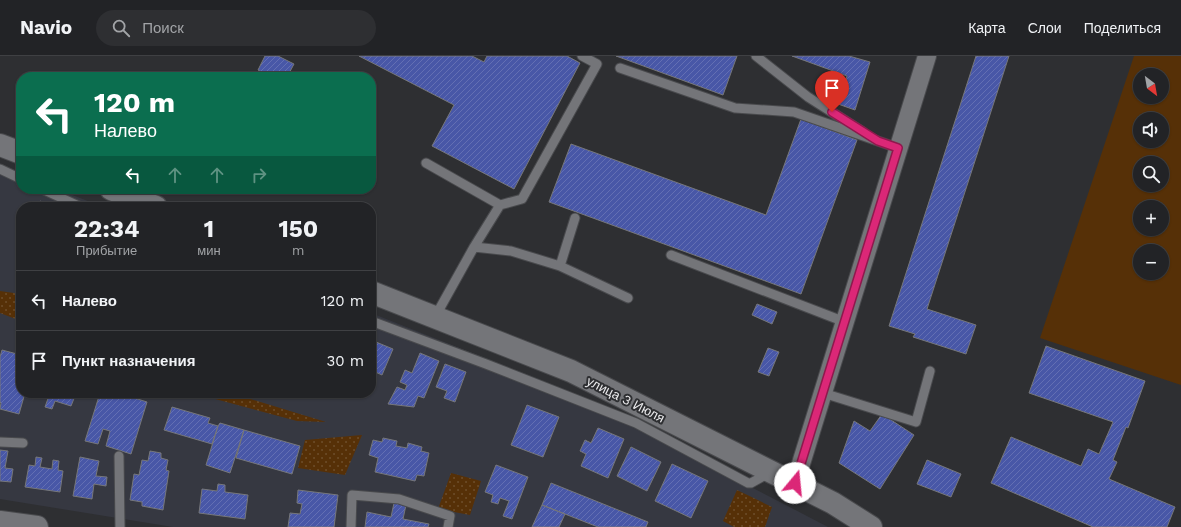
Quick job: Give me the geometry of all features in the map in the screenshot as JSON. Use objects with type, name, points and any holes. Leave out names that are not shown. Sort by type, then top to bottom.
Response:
[{"type":"main road","points":[[0,145],[16,151]]},
{"type":"main road","points":[[124,194],[144,202]]},
{"type":"main road","name":"улица 3 Июля","points":[[376,294],[571,371],[772,471],[833,503],[871,527]]},
{"type":"main road","points":[[0,522],[37,527]]},
{"type":"street","points":[[795,483],[927,56]]},
{"type":"lane","points":[[435,317],[474,247],[500,206],[522,199],[597,64],[582,56]]},
{"type":"lane","points":[[756,56],[808,97],[878,141]]},
{"type":"lane","points":[[620,68],[735,108],[794,112],[898,148]]},
{"type":"lane","points":[[426,163],[500,206]]},
{"type":"lane","points":[[0,169],[16,177]]},
{"type":"lane","points":[[53,194],[70,202]]},
{"type":"lane","points":[[560,266],[575,218]]},
{"type":"lane","points":[[474,247],[511,251],[560,266],[628,298]]},
{"type":"lane","points":[[671,255],[845,322]]},
{"type":"lane","points":[[376,323],[636,423],[748,483],[751,483],[772,471]]},
{"type":"lane","points":[[823,393],[916,422],[930,371]]},
{"type":"lane","points":[[0,442],[24,443]]},
{"type":"lane","points":[[120,456],[120,527]]},
{"type":"lane","points":[[351,527],[352,496],[399,499],[450,516],[448,527]]},
{"type":"shaded area","points":[[1134,56],[1181,56],[1181,385],[1040,338]]},
{"type":"shaded area","points":[[0,166],[16,173],[16,194],[70,194],[90,202],[16,202],[16,398],[376,398],[376,315],[563,389],[828,527],[173,527],[0,499]]},
{"type":"shaded area","points":[[0,291],[16,293],[16,319],[0,313]]},
{"type":"shaded area","points":[[212,398],[247,398],[326,422],[297,421]]},
{"type":"shaded area","points":[[362,435],[345,475],[298,468],[305,440]]},
{"type":"shaded area","points":[[451,473],[481,481],[470,515],[438,509]]},
{"type":"shaded area","points":[[737,490],[772,507],[765,527],[734,527],[723,521]]},
{"type":"building","points":[[265,56],[278,56],[294,64],[290,72],[262,72],[258,70]]},
{"type":"building","points":[[359,56],[472,56],[484,62],[487,56],[567,56],[580,63],[514,189],[432,146],[454,105]]},
{"type":"building","points":[[616,56],[737,56],[723,95]]},
{"type":"building","points":[[792,56],[849,56],[870,62],[855,110],[838,104],[847,76]]},
{"type":"building","points":[[976,56],[1009,56],[927,309],[976,325],[966,354],[913,337],[915,334],[889,326]]},
{"type":"building","points":[[801,119],[857,140],[801,294],[549,202],[571,144],[766,215]]},
{"type":"building","points":[[757,304],[777,312],[772,324],[752,315]]},
{"type":"building","points":[[376,342],[393,349],[382,375],[376,372]]},
{"type":"building","points":[[1046,346],[1145,381],[1128,428],[1126,427],[1113,460],[1117,462],[1109,479],[1175,507],[1167,527],[1093,527],[991,483],[1011,437],[1081,466],[1088,449],[1099,454],[1113,422],[1029,393]]},
{"type":"building","points":[[768,348],[779,352],[769,376],[758,372]]},
{"type":"building","points":[[2,350],[16,354],[16,398],[24,398],[19,414],[0,409],[0,357]]},
{"type":"building","points":[[420,353],[439,361],[424,398],[418,396],[414,407],[388,404],[397,387],[405,390],[407,385],[400,382],[405,370],[412,373]]},
{"type":"building","points":[[445,364],[466,372],[455,402],[444,398],[447,391],[436,387]]},
{"type":"building","points":[[48,398],[74,398],[71,406],[55,401],[52,409],[45,407]]},
{"type":"building","points":[[98,398],[135,398],[147,402],[131,454],[106,446],[110,431],[103,429],[98,444],[85,441]]},
{"type":"building","points":[[527,405],[559,417],[543,457],[511,445]]},
{"type":"building","points":[[172,407],[210,418],[208,423],[218,426],[212,444],[164,430]]},
{"type":"building","points":[[882,414],[914,435],[880,489],[839,463],[854,421],[870,431]]},
{"type":"building","points":[[220,423],[244,430],[230,473],[206,465]]},
{"type":"building","points":[[598,428],[624,439],[608,478],[581,466],[586,454],[580,451],[585,440],[591,443]]},
{"type":"building","points":[[244,430],[300,446],[292,474],[236,458]]},
{"type":"building","points":[[383,438],[397,441],[396,446],[407,448],[408,443],[422,447],[421,451],[429,453],[424,476],[417,475],[415,481],[375,472],[378,458],[369,455],[373,440],[382,442]]},
{"type":"building","points":[[631,447],[661,462],[647,491],[617,476]]},
{"type":"building","points":[[0,450],[8,451],[5,468],[13,469],[11,482],[0,481]]},
{"type":"building","points":[[150,451],[161,453],[161,458],[168,460],[166,470],[169,471],[163,510],[142,506],[142,502],[130,500],[134,474],[139,475],[142,460],[148,461]]},
{"type":"building","points":[[36,457],[42,458],[40,467],[52,469],[53,460],[59,461],[58,470],[63,471],[60,492],[25,487],[29,465],[35,466]]},
{"type":"building","points":[[80,457],[99,461],[96,476],[107,477],[106,486],[94,484],[92,499],[73,496]]},
{"type":"building","points":[[927,460],[961,474],[951,497],[917,484]]},
{"type":"building","points":[[672,464],[708,481],[691,518],[655,501]]},
{"type":"building","points":[[496,465],[528,477],[512,519],[503,516],[509,501],[500,498],[498,504],[491,502],[493,495],[485,492]]},
{"type":"building","points":[[551,483],[648,522],[646,527],[598,527],[542,505]]},
{"type":"building","points":[[218,484],[225,485],[225,492],[248,495],[245,519],[199,513],[202,489],[217,491]]},
{"type":"building","points":[[298,490],[338,495],[334,527],[288,527],[290,513],[300,514],[302,504],[297,503]]},
{"type":"building","points":[[394,503],[406,505],[403,519],[429,524],[428,527],[365,527],[367,512],[391,517]]},
{"type":"building","points":[[542,505],[565,514],[559,527],[532,527]]},
{"type":"route","points":[[795,483],[898,148],[878,141],[832,112]]}]
